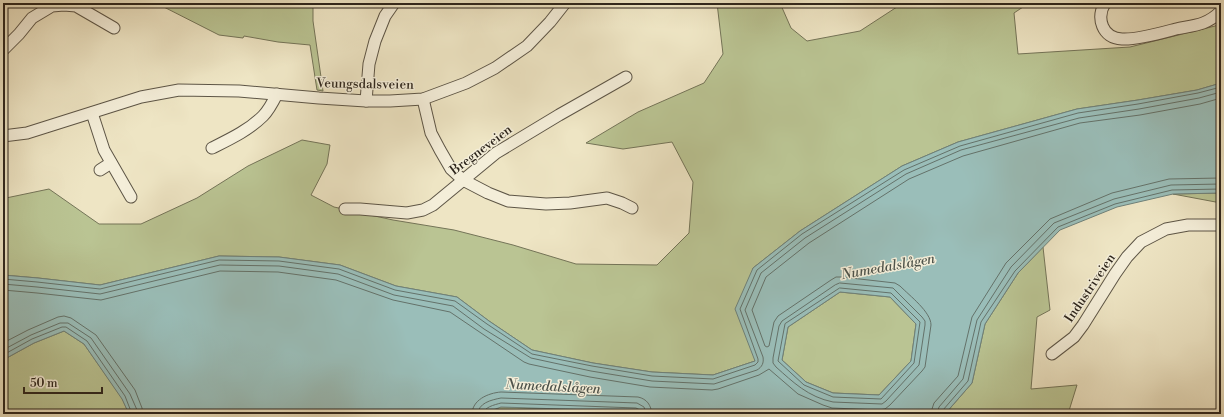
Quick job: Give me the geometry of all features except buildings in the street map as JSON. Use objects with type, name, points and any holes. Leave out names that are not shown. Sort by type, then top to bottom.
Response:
[{"type":"street","points":[[366,101],[369,64],[375,41],[385,16],[394,3]]},
{"type":"street","name":"Veungsdalsveien","points":[[3,136],[27,134],[141,97],[179,90],[239,91],[366,101],[423,99],[466,83],[495,68],[527,46],[550,22],[565,3]]},
{"type":"street","points":[[1105,3],[1100,14],[1103,29],[1110,36],[1121,40],[1202,24],[1214,18],[1221,11]]},
{"type":"street","points":[[3,50],[32,18],[52,6],[76,6],[114,28]]},
{"type":"street","name":"Bregneveien","points":[[345,209],[407,213],[423,210],[433,204],[496,153],[626,77]]},
{"type":"street","points":[[212,148],[249,128],[264,116],[277,94]]},
{"type":"street","points":[[423,99],[431,133],[451,169],[463,180],[488,193],[508,201],[546,204],[570,203],[606,198],[622,202],[632,208]]},
{"type":"street","points":[[92,113],[104,150],[132,197]]},
{"type":"street","points":[[100,170],[111,163]]},
{"type":"street","name":"Industriveien","points":[[1052,354],[1074,337],[1115,274],[1127,257],[1141,242],[1166,229],[1188,225],[1221,225]]},
{"type":"green space","points":[[156,3],[313,3],[313,21],[323,91],[317,90],[310,45],[278,42],[244,36],[243,38],[219,35]]},
{"type":"green space","points":[[717,3],[780,3],[791,28],[807,41],[860,31],[903,3],[1029,3],[1014,13],[1018,54],[1130,47],[1215,26],[1221,23],[1221,83],[1197,90],[1077,109],[958,142],[902,166],[800,231],[753,268],[755,361],[713,375],[652,372],[593,363],[532,350],[457,297],[396,286],[340,265],[279,257],[219,256],[100,285],[3,275],[3,200],[6,198],[49,189],[99,224],[141,224],[197,198],[248,166],[302,140],[330,145],[327,164],[311,195],[334,207],[393,220],[454,230],[513,245],[576,264],[657,265],[689,233],[693,182],[672,142],[623,149],[586,143],[638,112],[704,83],[723,54]]},
{"type":"green space","points":[[1221,193],[1221,203],[1173,194]]},
{"type":"green space","points":[[1043,247],[1050,310],[1037,317],[1031,389],[1077,385],[1068,414],[945,414],[972,383],[985,324],[1018,273]]},
{"type":"green space","points":[[840,292],[890,297],[916,324],[911,361],[879,395],[833,393],[806,382],[782,360],[788,327]]},
{"type":"green space","points":[[64,331],[84,344],[122,398],[129,414],[3,414],[3,360],[34,343]]},
{"type":"green space","points":[[501,407],[622,411],[668,414],[482,414]]},
{"type":"water","name":"Numedalslågen","points":[[1221,83],[1221,193],[1173,194],[1117,207],[1060,230],[1018,273],[985,324],[972,383],[945,414],[668,414],[501,407],[482,414],[129,414],[122,399],[84,344],[64,331],[34,343],[3,360],[3,275],[100,285],[219,256],[279,257],[340,265],[396,286],[457,297],[532,350],[593,363],[652,372],[713,375],[755,361],[735,309],[753,268],[800,231],[902,166],[958,142],[1077,109],[1197,90]],"holes":[[[840,292],[890,297],[916,324],[911,361],[879,395],[833,393],[806,382],[782,360],[788,327]]]}]
